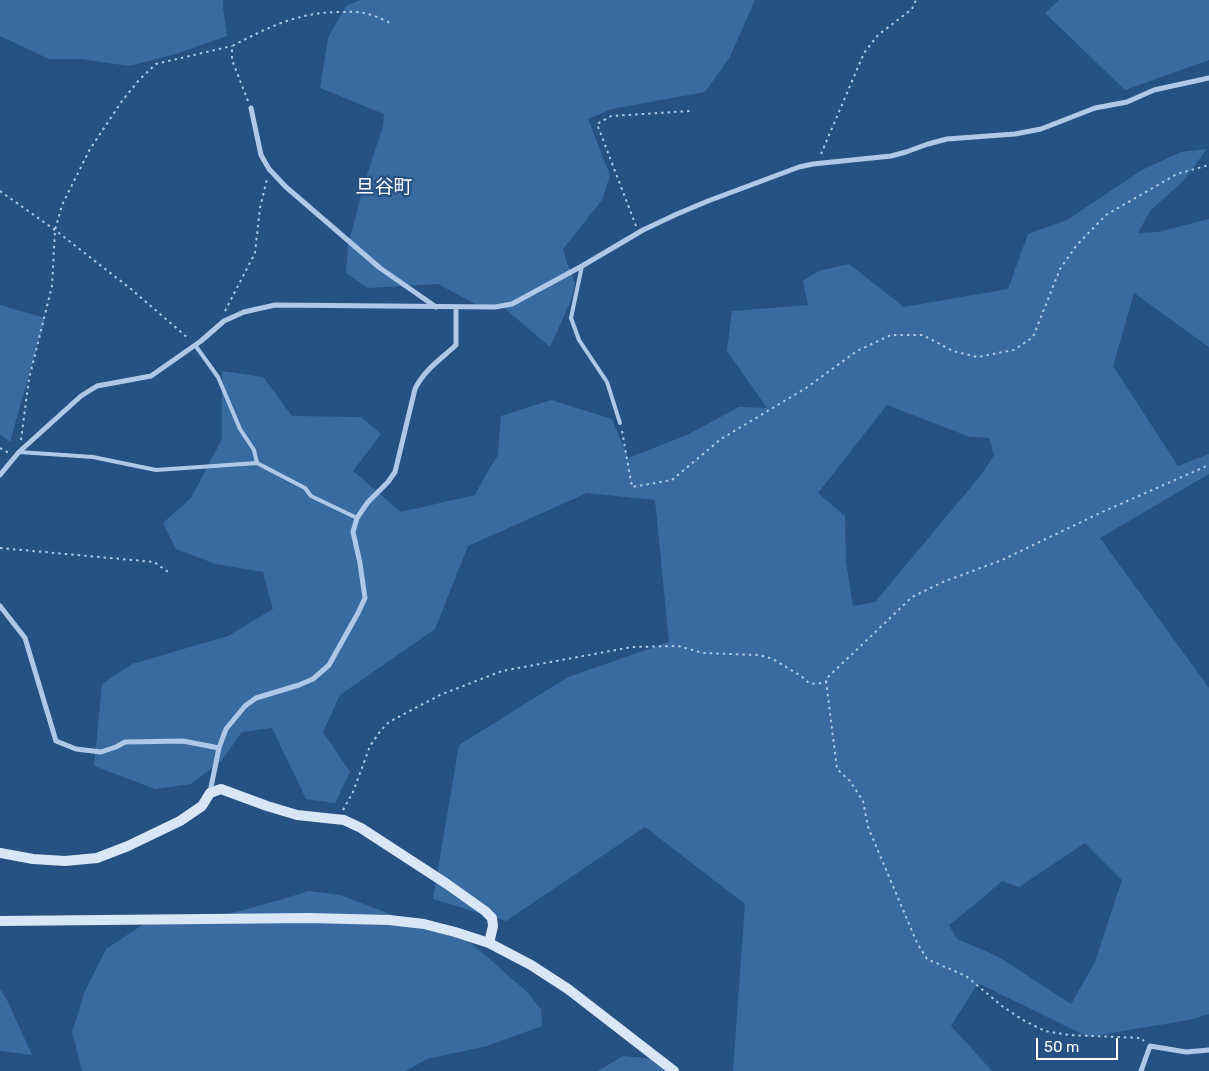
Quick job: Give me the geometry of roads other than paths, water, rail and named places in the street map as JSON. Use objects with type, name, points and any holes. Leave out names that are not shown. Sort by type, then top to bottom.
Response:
[{"type":"street","points":[[0,475],[19,452],[80,396],[97,386],[151,376],[195,345],[224,321],[244,312],[275,306],[437,308],[495,307],[512,304],[639,233],[678,214],[799,167],[891,156],[947,139],[1015,134],[1041,129],[1094,108],[1127,102],[1154,90],[1209,78]]},
{"type":"street","points":[[251,108],[261,155],[269,169],[286,187],[380,268],[437,308]]},
{"type":"street","points":[[0,853],[33,859],[64,861],[97,858],[128,846],[180,821],[202,806],[210,793],[219,748],[226,729],[245,706],[256,698],[299,686],[329,665],[358,613],[364,598],[360,563],[353,532],[357,518],[368,502],[395,472],[415,389],[419,380],[425,372],[456,345],[456,307]]},
{"type":"street","points":[[0,606],[25,638],[56,741],[76,749],[101,752],[125,742],[183,741],[219,748]]},
{"type":"street","points":[[210,793],[220,788],[297,815],[344,820],[361,828],[485,911],[492,918],[493,926],[489,943]]},
{"type":"street","points":[[0,921],[309,918],[389,920],[424,924],[489,943],[531,965],[568,989],[674,1071]]},
{"type":"street","points":[[1141,1071],[1150,1046],[1186,1052],[1209,1050]]},
{"type":"lane","points":[[582,266],[571,318],[579,340],[607,382],[620,423]]},
{"type":"lane","points":[[195,345],[218,377],[240,429],[254,450],[257,463]]},
{"type":"lane","points":[[19,452],[93,457],[156,470],[257,463],[305,488],[311,496],[357,518]]},
{"type":"district","name":"旦谷町","points":[[384,188]]}]
